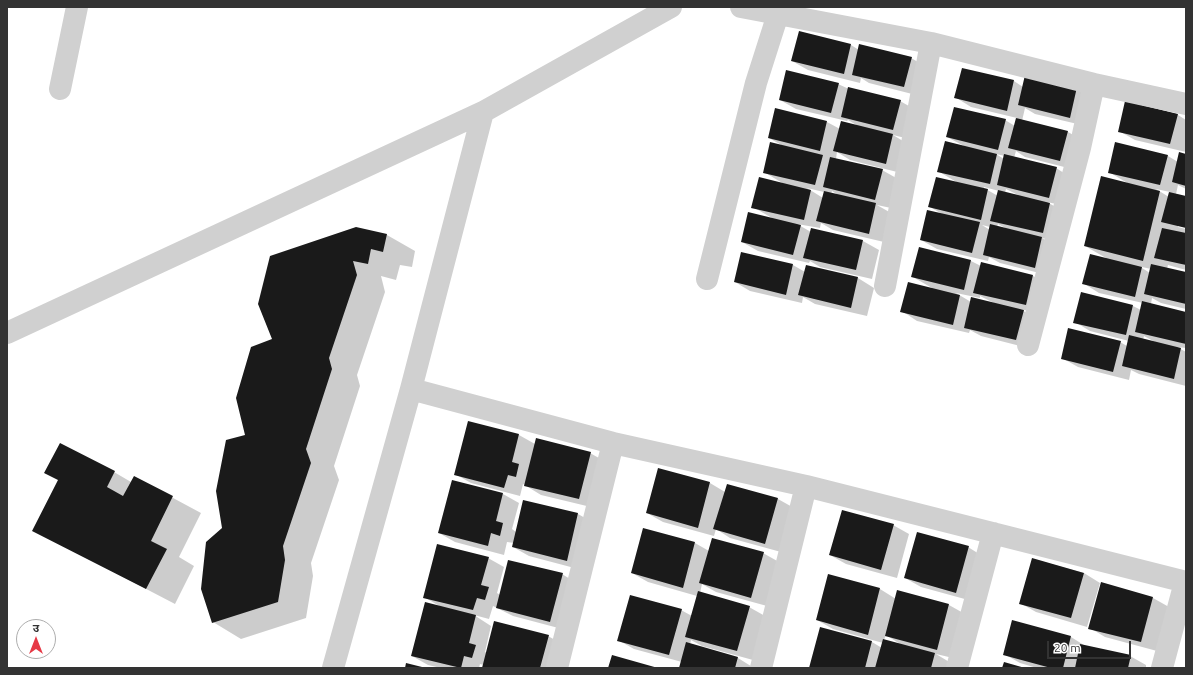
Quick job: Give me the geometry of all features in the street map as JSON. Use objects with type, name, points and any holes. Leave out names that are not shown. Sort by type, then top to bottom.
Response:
[{"type":"street","points":[[60,89],[77,7]]},
{"type":"street","points":[[7,333],[483,112],[671,7]]},
{"type":"street","points":[[742,7],[931,43],[1094,84],[1186,104]]},
{"type":"street","points":[[707,279],[756,83],[778,14]]},
{"type":"street","points":[[885,286],[931,43]]},
{"type":"street","points":[[1028,345],[1080,148],[1094,84]]},
{"type":"street","points":[[333,668],[411,389],[483,112]]},
{"type":"street","points":[[411,389],[613,443],[806,486],[1185,582],[1162,668]]},
{"type":"street","points":[[557,668],[613,443]]},
{"type":"street","points":[[760,668],[806,486]]},
{"type":"street","points":[[957,668],[993,533]]},
{"type":"building","points":[[799,31],[851,44],[844,74],[791,61]]},
{"type":"building","points":[[859,44],[912,57],[904,87],[852,75]]},
{"type":"building","points":[[962,68],[1014,80],[1007,111],[954,98]]},
{"type":"building","points":[[786,70],[839,83],[831,113],[779,100]]},
{"type":"building","points":[[1025,75],[1077,87],[1070,118],[1018,105]]},
{"type":"building","points":[[848,87],[901,100],[893,130],[841,117]]},
{"type":"building","points":[[1125,101],[1178,114],[1170,144],[1118,132]]},
{"type":"building","points":[[954,107],[1006,119],[998,150],[946,137]]},
{"type":"building","points":[[775,108],[827,121],[820,151],[768,138]]},
{"type":"building","points":[[1016,118],[1068,131],[1060,161],[1008,148]]},
{"type":"building","points":[[841,121],[893,134],[886,164],[833,151]]},
{"type":"building","points":[[945,141],[997,154],[990,184],[937,172]]},
{"type":"building","points":[[770,142],[823,155],[815,185],[763,173]]},
{"type":"building","points":[[1115,142],[1168,155],[1160,185],[1108,173]]},
{"type":"building","points":[[1179,152],[1186,154],[1186,186],[1172,182]]},
{"type":"building","points":[[1004,154],[1057,167],[1049,198],[997,185]]},
{"type":"building","points":[[830,157],[883,169],[875,200],[823,187]]},
{"type":"building","points":[[1101,176],[1160,191],[1143,261],[1084,246]]},
{"type":"building","points":[[759,177],[811,190],[804,220],[751,208]]},
{"type":"building","points":[[936,177],[988,189],[981,220],[928,207]]},
{"type":"building","points":[[998,190],[1050,203],[1043,233],[990,221]]},
{"type":"building","points":[[824,191],[876,203],[869,234],[816,221]]},
{"type":"building","points":[[1169,192],[1186,196],[1186,228],[1161,222]]},
{"type":"building","points":[[927,210],[980,222],[972,253],[920,240]]},
{"type":"building","points":[[748,212],[801,225],[793,255],[741,242]]},
{"type":"building","points":[[990,224],[1042,237],[1035,268],[983,255]]},
{"type":"building","points":[[356,227],[387,234],[383,252],[371,249],[368,264],[353,261],[357,275],[329,358],[332,369],[306,449],[311,463],[283,546],[285,560],[278,602],[212,623],[201,589],[206,542],[222,528],[216,491],[226,440],[245,435],[236,398],[251,347],[272,339],[258,304],[270,256]]},
{"type":"building","points":[[811,228],[863,240],[856,270],[803,258]]},
{"type":"building","points":[[1162,228],[1186,233],[1186,265],[1154,258]]},
{"type":"building","points":[[919,247],[971,260],[964,290],[911,277]]},
{"type":"building","points":[[741,252],[793,264],[786,295],[734,282]]},
{"type":"building","points":[[1090,254],[1142,267],[1135,297],[1082,284]]},
{"type":"building","points":[[981,262],[1033,275],[1026,305],[973,293]]},
{"type":"building","points":[[1151,264],[1186,272],[1186,304],[1144,294]]},
{"type":"building","points":[[806,265],[858,277],[851,308],[798,295]]},
{"type":"building","points":[[908,282],[960,295],[953,325],[900,312]]},
{"type":"building","points":[[1081,292],[1133,305],[1126,335],[1073,323]]},
{"type":"building","points":[[971,297],[1024,310],[1016,340],[964,328]]},
{"type":"building","points":[[1142,301],[1186,312],[1186,344],[1135,332]]},
{"type":"building","points":[[1068,328],[1121,341],[1113,372],[1061,359]]},
{"type":"building","points":[[1129,335],[1181,348],[1174,379],[1122,366]]},
{"type":"building","points":[[468,421],[519,434],[512,462],[519,464],[516,477],[508,475],[504,488],[454,475]]},
{"type":"building","points":[[536,438],[591,452],[579,499],[524,486]]},
{"type":"building","points":[[60,443],[115,471],[107,487],[123,496],[134,476],[173,496],[151,541],[167,549],[146,589],[32,531],[58,480],[44,473]]},
{"type":"building","points":[[658,468],[710,482],[698,528],[646,513]]},
{"type":"building","points":[[452,480],[503,493],[496,521],[503,523],[500,536],[491,533],[488,546],[438,533]]},
{"type":"building","points":[[727,484],[778,498],[765,544],[713,529]]},
{"type":"building","points":[[523,500],[578,513],[567,561],[512,547]]},
{"type":"building","points":[[842,510],[894,524],[881,570],[829,555]]},
{"type":"building","points":[[643,528],[695,542],[683,588],[631,573]]},
{"type":"building","points":[[917,532],[969,546],[956,593],[904,578]]},
{"type":"building","points":[[712,538],[764,552],[751,598],[699,583]]},
{"type":"building","points":[[437,544],[489,557],[481,585],[489,587],[485,600],[477,598],[473,610],[423,598]]},
{"type":"building","points":[[1032,558],[1084,573],[1071,618],[1019,604]]},
{"type":"building","points":[[508,560],[563,573],[550,622],[496,608]]},
{"type":"building","points":[[828,574],[880,588],[868,635],[816,620]]},
{"type":"building","points":[[1101,582],[1153,597],[1141,642],[1088,629]]},
{"type":"building","points":[[897,590],[949,604],[937,650],[885,636]]},
{"type":"building","points":[[698,591],[750,606],[737,651],[685,637]]},
{"type":"building","points":[[630,595],[682,609],[669,655],[617,641]]},
{"type":"building","points":[[425,602],[476,615],[469,643],[476,645],[472,658],[464,656],[461,668],[411,656]]},
{"type":"building","points":[[1012,620],[1071,636],[1063,668],[1051,668],[1003,655]]},
{"type":"building","points":[[494,621],[549,635],[540,668],[482,668]]},
{"type":"building","points":[[820,627],[872,641],[865,668],[809,668]]},
{"type":"building","points":[[883,639],[935,653],[931,668],[875,668]]},
{"type":"building","points":[[686,642],[738,657],[735,668],[679,668]]},
{"type":"building","points":[[1080,644],[1131,655],[1128,668],[1075,668]]},
{"type":"building","points":[[612,655],[658,668],[608,668]]},
{"type":"building","points":[[1004,662],[1025,668],[1002,668]]},
{"type":"building","points":[[406,663],[422,667],[422,668],[405,668]]}]
